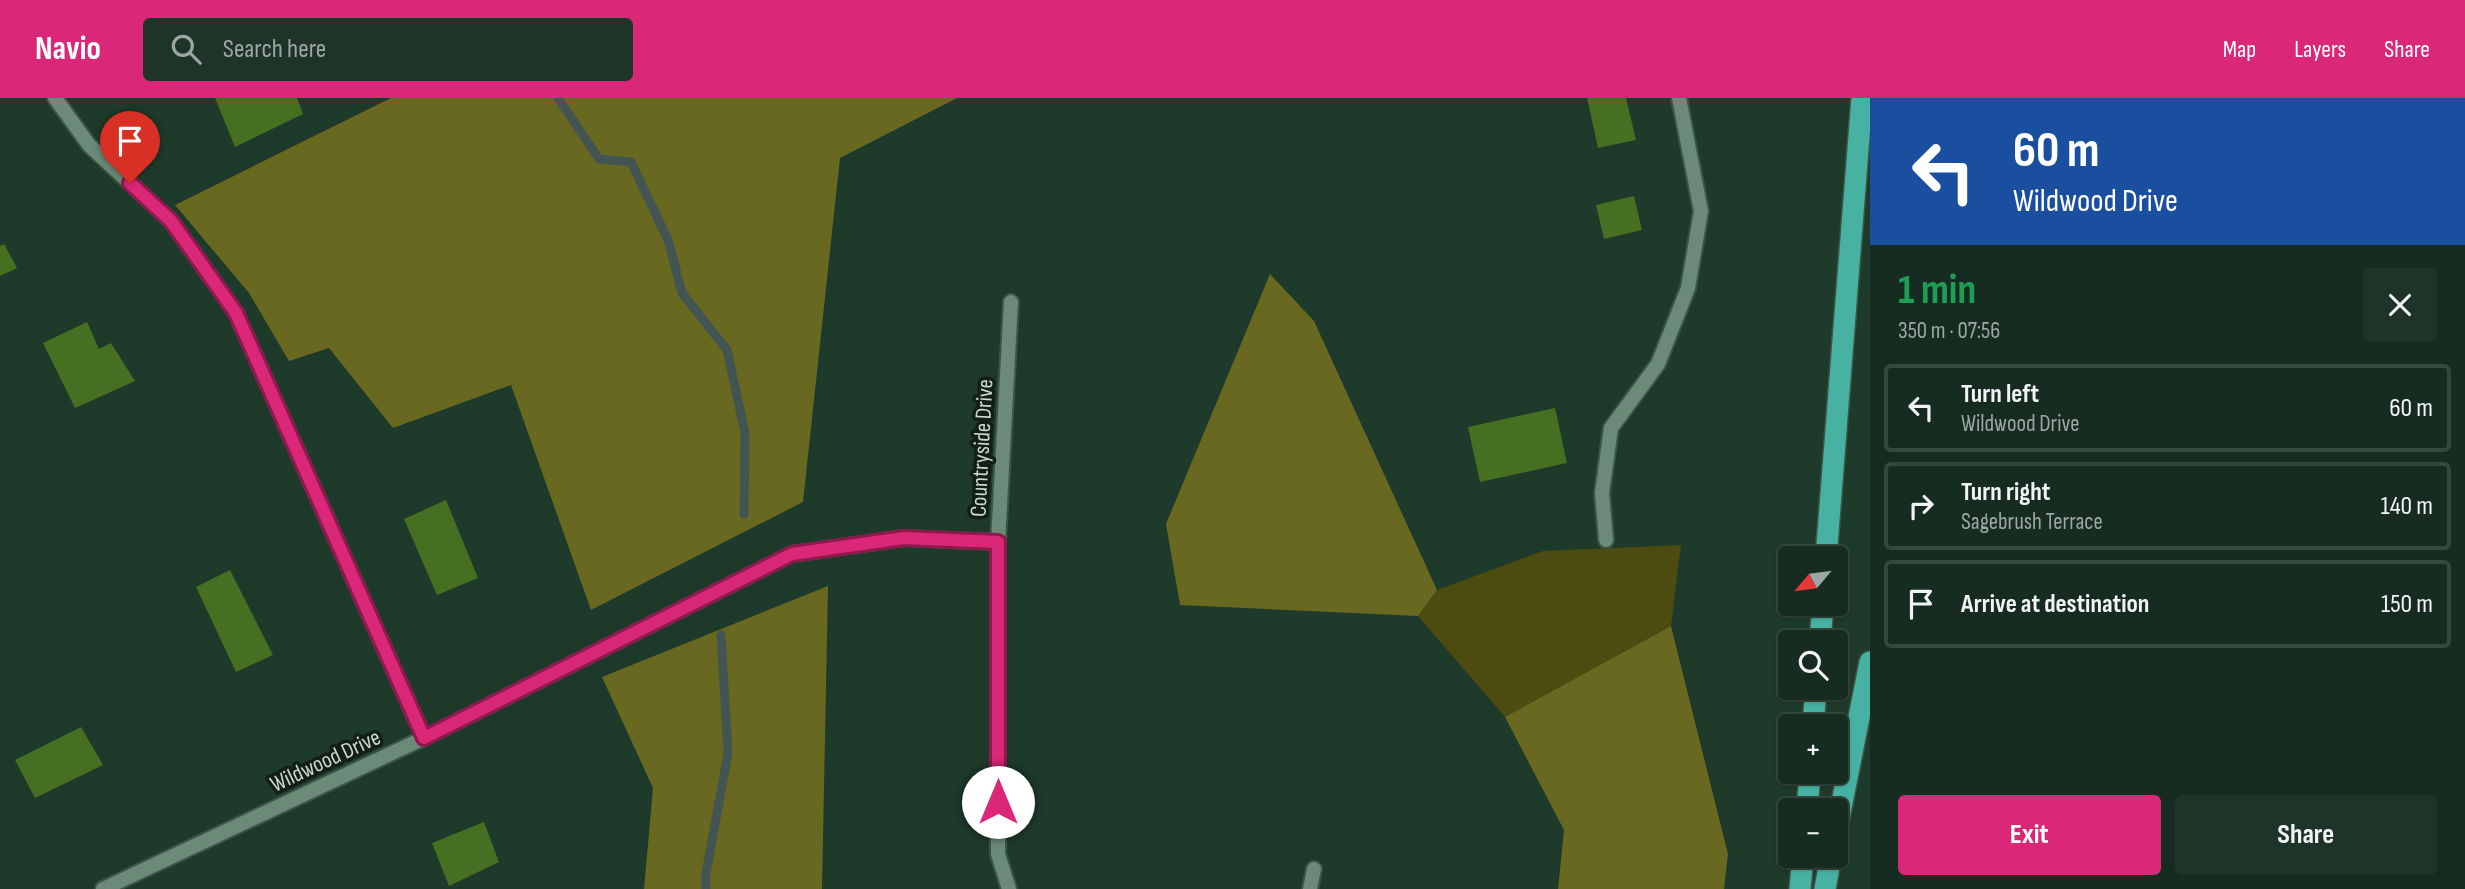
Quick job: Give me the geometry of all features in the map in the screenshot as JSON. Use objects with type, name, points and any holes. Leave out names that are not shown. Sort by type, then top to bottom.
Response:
[{"type":"highway","points":[[1827,546],[1862,98]]},
{"type":"highway","points":[[1843,798],[1870,662]]},
{"type":"highway","points":[[1800,889],[1802,868]]},
{"type":"highway","points":[[1825,889],[1829,868]]},
{"type":"street","points":[[55,98],[89,145],[171,221],[236,313],[424,738]]},
{"type":"street","points":[[1606,540],[1602,493],[1611,428],[1658,364],[1688,288],[1699,224],[1701,211],[1679,98]]},
{"type":"street","name":"Countryside Drive","points":[[1009,889],[998,854],[998,542],[1011,302]]},
{"type":"street","name":"Wildwood Drive","points":[[103,889],[424,738],[792,554],[904,538],[998,542]]},
{"type":"street","points":[[1310,889],[1314,869]]},
{"type":"shaded area","points":[[391,98],[957,98],[840,158],[803,502],[591,610],[511,385],[393,428],[329,348],[289,361],[249,293],[175,205]]},
{"type":"shaded area","points":[[1270,274],[1314,321],[1437,590],[1418,616],[1180,605],[1166,524]]},
{"type":"shaded area","points":[[1681,545],[1671,626],[1505,717],[1418,616],[1437,590],[1543,551]]},
{"type":"shaded area","points":[[828,586],[822,889],[644,889],[653,788],[602,677]]},
{"type":"shaded area","points":[[1671,626],[1728,854],[1724,889],[1558,889],[1564,830],[1505,717]]},
{"type":"building","points":[[215,98],[297,98],[303,114],[235,147]]},
{"type":"building","points":[[1587,98],[1626,98],[1636,140],[1598,148]]},
{"type":"building","points":[[1634,196],[1642,230],[1604,239],[1596,205]]},
{"type":"building","points":[[4,244],[17,268],[0,276],[0,246]]},
{"type":"building","points":[[87,322],[99,349],[111,343],[135,381],[75,408],[43,343]]},
{"type":"building","points":[[1555,408],[1567,463],[1480,482],[1468,427]]},
{"type":"building","points":[[446,500],[478,578],[437,595],[404,519]]},
{"type":"building","points":[[230,570],[273,655],[236,672],[196,587]]},
{"type":"building","points":[[81,727],[103,765],[35,798],[15,760]]},
{"type":"building","points":[[484,822],[499,862],[449,886],[432,843]]},
{"type":"waterway","points":[[558,98],[599,159],[631,162],[668,240],[682,293],[727,350],[745,433],[744,514]]},
{"type":"waterway","points":[[706,889],[705,879],[728,753],[721,635]]},
{"type":"route","points":[[130,183],[171,221],[236,313],[424,738],[792,554],[904,538],[998,542],[998,802]]}]
